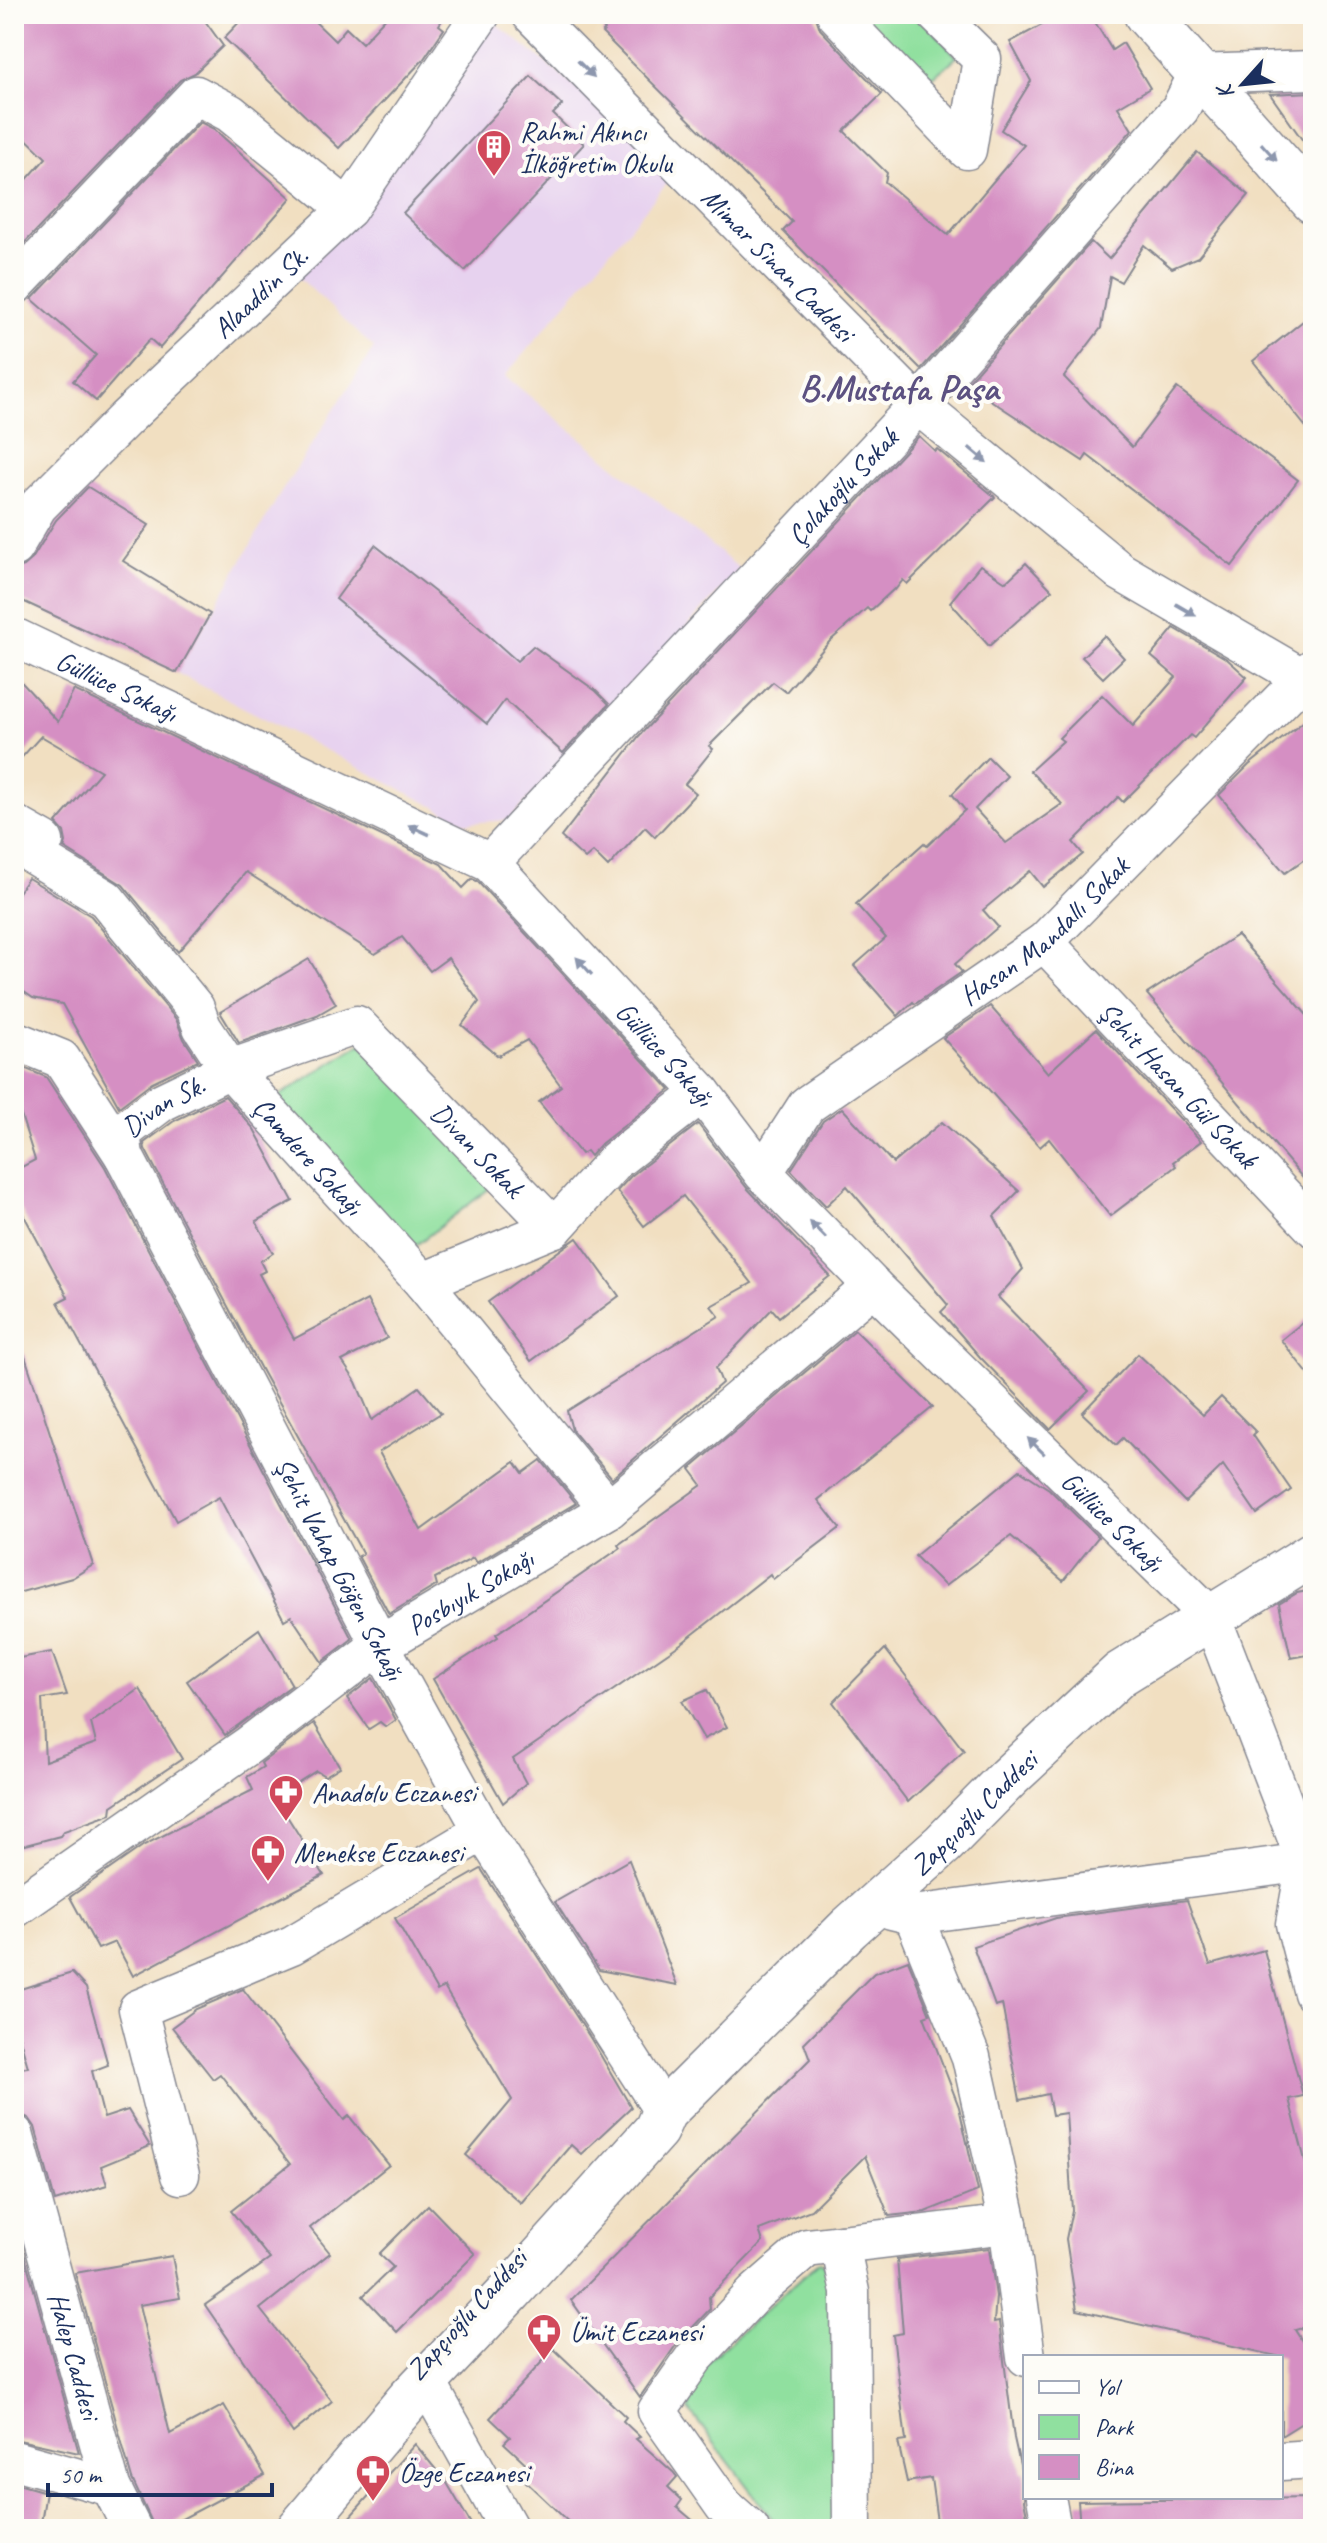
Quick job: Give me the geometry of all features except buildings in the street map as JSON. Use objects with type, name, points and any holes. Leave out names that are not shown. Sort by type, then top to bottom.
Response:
[{"type":"main road","points":[[1146,14],[1313,201]]},
{"type":"main road","name":"Zapçıoğlu Caddesi","points":[[299,2529],[426,2381],[656,2130],[664,2112],[893,1910],[943,1844],[1008,1778],[1120,1674],[1313,1554]]},
{"type":"main road","name":"Zapçıoğlu Caddesi","points":[[277,2529],[409,2375],[644,2118],[664,2112]]},
{"type":"street","name":"Alaaddin Sk.","points":[[14,547],[38,506],[125,419],[348,209],[481,14]]},
{"type":"street","name":"Mimar Sinan Caddesi","points":[[531,14],[918,405],[1121,572],[1310,678]]},
{"type":"street","points":[[836,14],[967,150],[982,59],[936,14]]},
{"type":"street","points":[[1198,74],[1313,70]]},
{"type":"street","name":"Çolakoğlu Sokak","points":[[490,863],[918,405],[1180,109],[1198,74]]},
{"type":"street","points":[[14,286],[196,95],[230,113],[348,209]]},
{"type":"street","name":"Güllüce Sokağı","points":[[14,637],[490,863],[702,1093],[763,1173],[873,1286],[1212,1618]]},
{"type":"street","name":"Hasan Mandallı Sokak","points":[[763,1173],[807,1105],[1044,942],[1310,678]]},
{"type":"street","name":"Çamdere Sokağı","points":[[20,852],[106,899],[195,1008],[202,1027],[230,1069],[423,1282],[609,1509]]},
{"type":"street","name":"Şehit Hasan Gül Sokak","points":[[1044,942],[1313,1227]]},
{"type":"street","name":"Divan Sokak","points":[[230,1069],[357,1025],[554,1228]]},
{"type":"street","name":"Şehit Vahap Göğen Sokağı","points":[[14,1040],[61,1059],[124,1156],[380,1645],[483,1831],[664,2112]]},
{"type":"street","name":"Divan Sk.","points":[[124,1156],[121,1133],[162,1102],[230,1069]]},
{"type":"street","points":[[423,1282],[554,1228],[616,1160],[702,1093]]},
{"type":"street","name":"Posbıyık Sokağı","points":[[14,1909],[249,1745],[380,1645],[609,1509],[873,1286]]},
{"type":"street","points":[[1212,1618],[1310,1861],[1295,1924],[1313,1993]]},
{"type":"street","points":[[180,2175],[138,2009],[292,1945],[483,1831]]},
{"type":"street","points":[[1026,2355],[1008,2224],[971,2057],[893,1910],[1310,1861]]},
{"type":"street","name":"Halep Caddesi","points":[[14,2134],[111,2487],[132,2529]]},
{"type":"street","points":[[750,2529],[724,2506],[657,2411],[694,2358],[755,2293],[807,2248],[1008,2224]]},
{"type":"street","points":[[840,2244],[850,2292],[852,2529]]},
{"type":"street","points":[[426,2381],[509,2529]]},
{"type":"street","points":[[1283,2461],[1313,2459]]},
{"type":"street","points":[[14,2460],[111,2487]]},
{"type":"street","points":[[1046,2499],[1052,2529]]},
{"type":"shaded area","points":[[494,22],[680,168],[505,376],[740,569],[509,820],[466,823],[177,673],[280,494],[374,348],[287,266]]},
{"type":"green space","points":[[851,14],[919,14],[957,57],[919,89]]},
{"type":"green space","points":[[361,1043],[494,1185],[411,1249],[271,1102]]},
{"type":"green space","points":[[820,2261],[832,2276],[843,2529],[780,2529],[689,2410],[700,2368]]},
{"type":"place","name":"Rahmi Akıncı İlköğretim Okulu","points":[[494,178]]},
{"type":"place","name":"Anadolu Eczanesi","points":[[286,1823]]},
{"type":"place","name":"Menekse Eczanesi","points":[[268,1883]]},
{"type":"place","name":"Ümit Eczanesi","points":[[544,2362]]},
{"type":"place","name":"Özge Eczanesi","points":[[373,2503]]},
{"type":"district","name":"B.Mustafa Paşa","points":[[899,387]]}]
